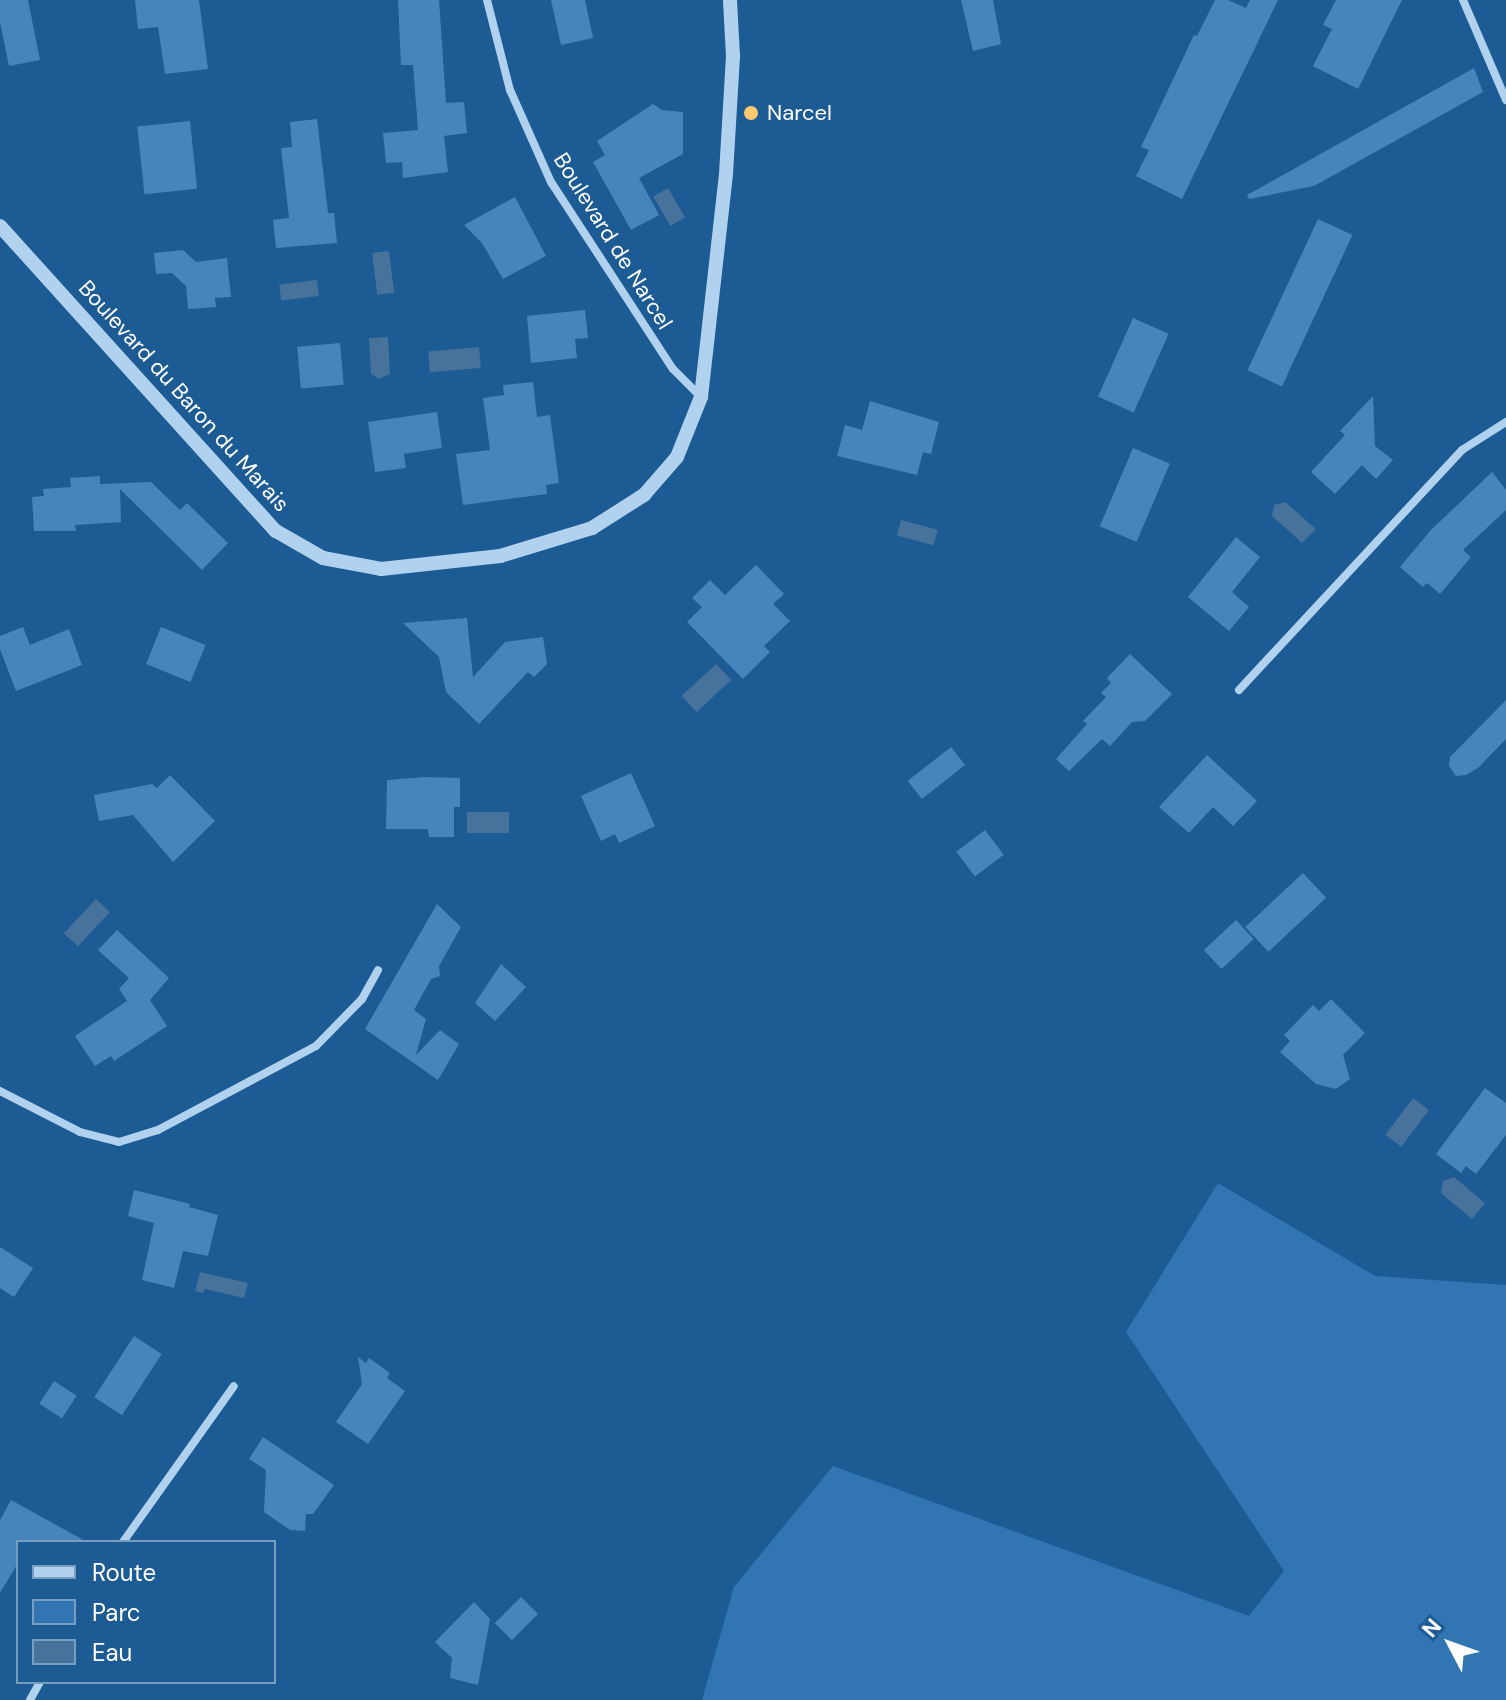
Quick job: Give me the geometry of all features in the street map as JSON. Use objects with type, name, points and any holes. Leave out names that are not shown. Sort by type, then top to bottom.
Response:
[{"type":"street","name":"Boulevard de Narcel","points":[[487,0],[510,90],[551,182],[673,369],[701,397]]},
{"type":"street","name":"Boulevard du Baron du Marais","points":[[0,226],[276,531],[323,558],[381,569],[500,556],[592,528],[644,495],[677,457],[701,397],[726,174],[733,56],[730,0]]},
{"type":"street","points":[[1463,0],[1506,100]]},
{"type":"street","points":[[1239,690],[1462,450],[1506,422]]},
{"type":"street","points":[[0,1091],[80,1132],[119,1142],[158,1130],[316,1046],[362,999],[378,970]]},
{"type":"street","points":[[124,1540],[234,1386]]},
{"type":"green space","points":[[1218,1183],[1375,1276],[1506,1285],[1506,1700],[702,1700],[734,1587],[833,1466],[1249,1616],[1284,1571],[1126,1332]]},
{"type":"water","points":[[668,188],[685,217],[670,226],[653,196]]},
{"type":"water","points":[[389,251],[394,293],[377,295],[372,253]]},
{"type":"water","points":[[317,280],[319,296],[281,301],[279,285]]},
{"type":"water","points":[[388,337],[390,374],[379,379],[371,374],[369,338]]},
{"type":"water","points":[[479,347],[481,368],[430,372],[428,351]]},
{"type":"water","points":[[1285,502],[1316,529],[1302,543],[1272,516],[1274,505]]},
{"type":"water","points":[[901,520],[938,530],[934,545],[897,535]]},
{"type":"water","points":[[716,664],[731,680],[697,712],[682,696]]},
{"type":"water","points":[[467,812],[509,812],[509,833],[467,833]]},
{"type":"water","points":[[96,899],[110,912],[78,946],[64,933]]},
{"type":"water","points":[[1413,1098],[1429,1110],[1401,1147],[1385,1135]]},
{"type":"water","points":[[1454,1177],[1485,1203],[1472,1219],[1441,1193],[1443,1181]]},
{"type":"water","points":[[200,1272],[248,1283],[244,1298],[205,1289],[203,1293],[195,1291]]},
{"type":"building","points":[[0,0],[28,0],[40,60],[9,66],[0,22]]},
{"type":"building","points":[[135,0],[199,0],[208,69],[165,74],[158,27],[138,29]]},
{"type":"building","points":[[398,0],[439,0],[446,103],[464,102],[467,133],[444,136],[448,172],[403,178],[402,162],[386,163],[383,133],[418,130],[413,65],[401,65]]},
{"type":"building","points":[[551,0],[585,0],[593,38],[561,45]]},
{"type":"building","points":[[961,0],[993,0],[1001,44],[973,51]]},
{"type":"building","points":[[1215,0],[1228,0],[1246,8],[1250,0],[1278,0],[1182,199],[1136,176],[1149,150],[1141,147],[1194,35],[1197,36]]},
{"type":"building","points":[[1336,0],[1402,0],[1358,89],[1313,66],[1332,29],[1323,25]]},
{"type":"building","points":[[1474,68],[1483,92],[1314,186],[1249,199],[1247,195]]},
{"type":"building","points":[[653,104],[662,110],[683,112],[683,154],[639,178],[659,215],[631,230],[593,162],[605,155],[597,141]]},
{"type":"building","points":[[317,119],[328,213],[334,213],[337,243],[276,248],[273,220],[289,218],[281,148],[292,147],[290,122]]},
{"type":"building","points":[[190,121],[197,189],[144,194],[137,127]]},
{"type":"building","points":[[515,197],[546,256],[503,279],[482,243],[464,225]]},
{"type":"building","points":[[1318,219],[1352,235],[1282,386],[1247,370]]},
{"type":"building","points":[[183,250],[196,262],[227,258],[231,297],[215,298],[216,307],[188,309],[186,286],[172,273],[156,274],[154,253]]},
{"type":"building","points":[[585,310],[588,338],[575,339],[577,358],[531,363],[527,316]]},
{"type":"building","points":[[1133,318],[1169,334],[1134,412],[1098,397]]},
{"type":"building","points":[[340,343],[344,385],[301,389],[297,347]]},
{"type":"building","points":[[533,382],[537,417],[550,415],[559,483],[546,485],[547,494],[463,505],[456,454],[490,450],[483,398],[504,395],[503,385]]},
{"type":"building","points":[[1373,396],[1375,446],[1393,460],[1376,479],[1362,465],[1335,494],[1311,472],[1345,435],[1340,431]]},
{"type":"building","points":[[870,401],[939,422],[931,454],[923,452],[917,475],[837,456],[845,425],[862,430]]},
{"type":"building","points":[[437,412],[442,448],[404,454],[406,468],[375,472],[368,422]]},
{"type":"building","points":[[1133,448],[1170,464],[1137,542],[1100,526]]},
{"type":"building","points":[[1492,472],[1506,490],[1506,510],[1463,550],[1471,557],[1440,594],[1427,583],[1423,587],[1400,567],[1431,530]]},
{"type":"building","points":[[100,476],[100,484],[151,482],[180,510],[187,503],[228,543],[202,570],[120,489],[121,522],[75,525],[76,531],[34,531],[32,497],[44,496],[43,489],[71,487],[70,478]]},
{"type":"building","points":[[1236,537],[1260,557],[1232,592],[1249,607],[1229,631],[1188,597]]},
{"type":"building","points":[[756,565],[784,594],[773,604],[790,621],[764,646],[770,652],[743,679],[687,622],[702,607],[692,598],[710,580],[725,595]]},
{"type":"building","points":[[467,618],[473,677],[505,642],[543,637],[547,664],[534,677],[528,672],[479,724],[446,692],[439,657],[403,623]]},
{"type":"building","points":[[23,627],[30,645],[69,629],[82,665],[16,691],[0,649],[0,636]]},
{"type":"building","points":[[161,627],[206,645],[191,682],[146,664]]},
{"type":"building","points":[[1130,654],[1172,694],[1145,721],[1132,722],[1110,746],[1102,739],[1069,771],[1056,759],[1087,724],[1083,721],[1106,697],[1101,693],[1111,683],[1107,678]]},
{"type":"building","points":[[1506,700],[1506,739],[1478,768],[1466,775],[1456,776],[1449,766],[1450,757]]},
{"type":"building","points":[[951,747],[965,765],[922,799],[908,781]]},
{"type":"building","points":[[1207,755],[1257,801],[1233,826],[1213,807],[1189,833],[1159,807]]},
{"type":"building","points":[[631,773],[655,826],[619,843],[615,834],[601,841],[581,796]]},
{"type":"building","points":[[170,775],[215,821],[173,862],[133,815],[99,821],[94,795],[152,784],[157,788]]},
{"type":"building","points":[[460,778],[460,807],[454,807],[454,837],[429,837],[428,829],[386,829],[387,780]]},
{"type":"building","points":[[985,830],[1004,855],[975,876],[956,852]]},
{"type":"building","points":[[1303,873],[1326,898],[1268,952],[1245,927]]},
{"type":"building","points":[[437,904],[461,927],[439,966],[440,976],[431,979],[414,1010],[426,1019],[416,1055],[440,1030],[459,1044],[438,1080],[365,1029]]},
{"type":"building","points":[[1236,920],[1254,939],[1222,969],[1204,950]]},
{"type":"building","points":[[117,930],[169,978],[150,1000],[167,1026],[114,1061],[111,1056],[95,1066],[75,1036],[127,1001],[119,989],[129,978],[98,950]]},
{"type":"building","points":[[501,964],[526,987],[495,1021],[475,1003]]},
{"type":"building","points":[[1331,999],[1365,1033],[1343,1055],[1350,1079],[1336,1089],[1316,1084],[1280,1052],[1290,1041],[1284,1035],[1313,1005],[1319,1011]]},
{"type":"building","points":[[1485,1088],[1506,1103],[1506,1135],[1476,1174],[1466,1166],[1461,1173],[1436,1154]]},
{"type":"building","points":[[134,1190],[190,1204],[189,1207],[218,1215],[208,1256],[183,1251],[174,1288],[142,1280],[154,1223],[128,1216]]},
{"type":"building","points":[[0,1247],[33,1268],[14,1297],[0,1288]]},
{"type":"building","points":[[134,1336],[162,1354],[122,1415],[94,1397]]},
{"type":"building","points":[[358,1357],[366,1363],[369,1358],[390,1373],[387,1378],[405,1391],[368,1444],[336,1422],[362,1384]]},
{"type":"building","points":[[54,1381],[77,1396],[62,1418],[39,1404]]},
{"type":"building","points":[[263,1437],[334,1485],[313,1514],[306,1514],[305,1531],[290,1530],[264,1512],[266,1470],[249,1459]]},
{"type":"building","points":[[11,1500],[83,1540],[16,1540],[16,1566],[0,1593],[0,1520]]},
{"type":"building","points":[[521,1597],[538,1614],[512,1640],[495,1623]]},
{"type":"building","points":[[474,1602],[490,1619],[478,1685],[450,1678],[452,1658],[435,1642]]},
{"type":"place","name":"Narcel","points":[[751,113]]}]
